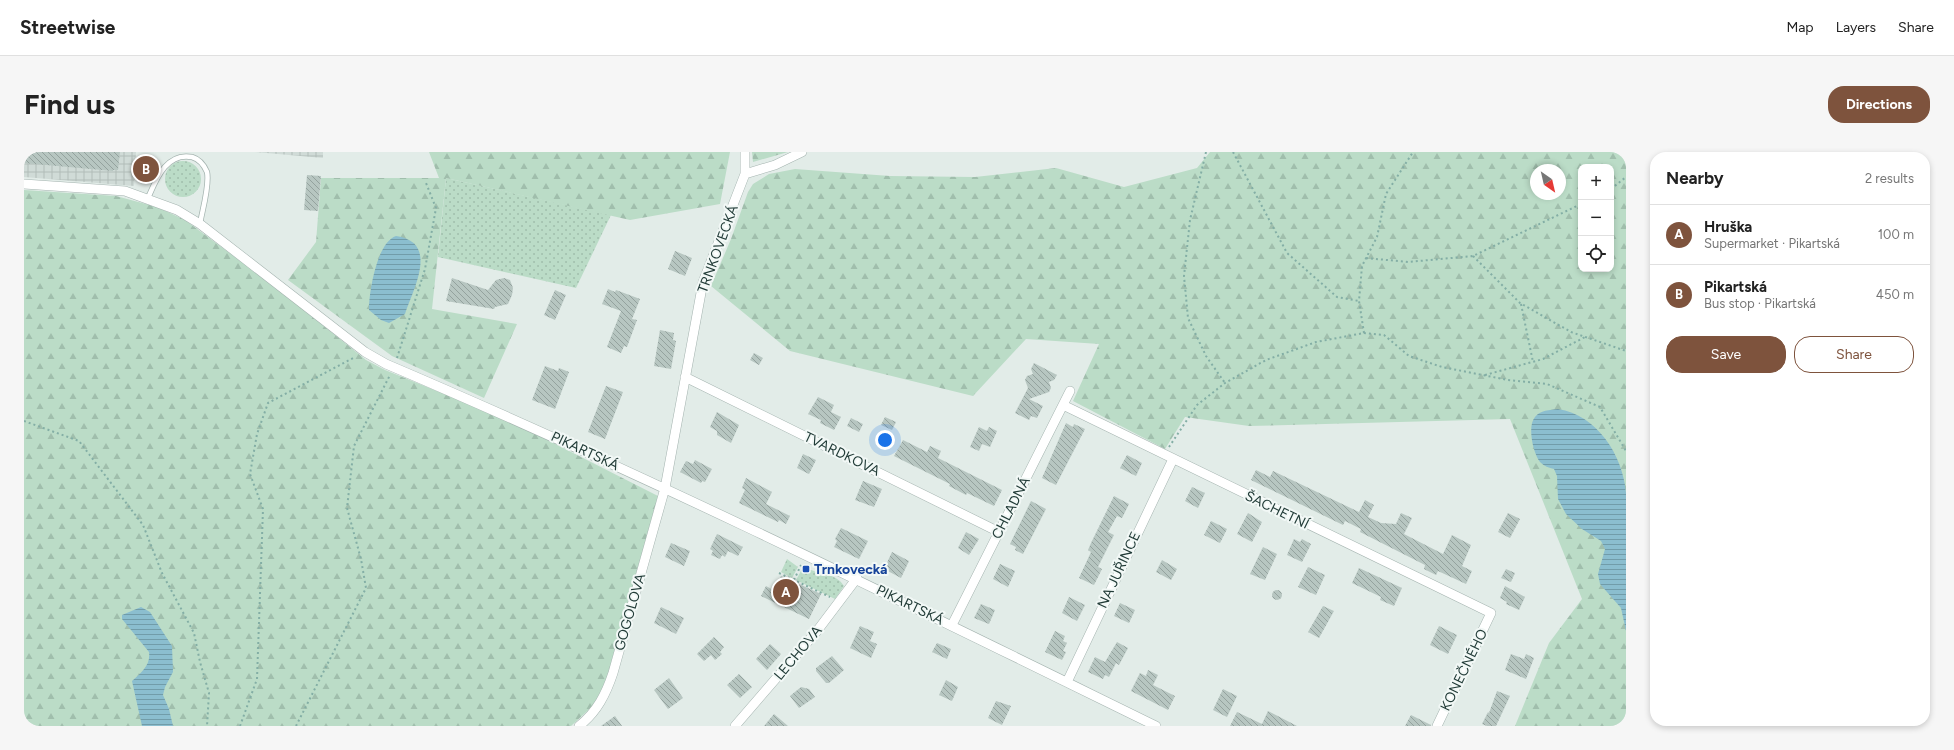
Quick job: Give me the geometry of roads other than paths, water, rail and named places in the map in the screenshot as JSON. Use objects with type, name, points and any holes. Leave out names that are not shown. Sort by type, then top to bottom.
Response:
[{"type":"street","name":"TRNKOVECKÁ","points":[[665,488],[703,282],[745,174],[745,152]]},
{"type":"street","points":[[745,174],[775,165],[802,152]]},
{"type":"street","name":"PIKARTSKÁ","points":[[24,184],[125,191],[148,198],[177,210],[200,224],[365,352],[394,367],[525,423],[857,578],[1156,726]]},
{"type":"street","name":"TVARDKOVA","points":[[685,377],[999,532]]},
{"type":"street","name":"CHLADNÁ","points":[[952,625],[1070,391]]},
{"type":"street","name":"ŠACHETNÍ","points":[[1063,405],[1491,613]]},
{"type":"street","name":"NA JUŘINCE","points":[[1067,682],[1169,457]]},
{"type":"street","name":"GOGOLOVA","points":[[579,726],[598,707],[610,681],[665,488]]},
{"type":"street","name":"LECHOVA","points":[[736,726],[817,631],[857,578]]},
{"type":"street","name":"KONEČNÉHO","points":[[1436,726],[1491,613]]},
{"type":"lane","points":[[148,198],[163,166],[174,157],[187,155],[194,157],[204,166],[208,180],[200,224]]},
{"type":"water","points":[[396,236],[409,240],[417,247],[420,257],[420,268],[405,314],[389,323],[381,320],[369,310],[369,302],[375,268],[379,257],[389,240]]},
{"type":"water","points":[[1558,409],[1585,419],[1596,428],[1606,439],[1620,465],[1626,493],[1626,631],[1621,608],[1600,584],[1598,574],[1605,549],[1601,541],[1582,529],[1566,514],[1558,499],[1557,476],[1554,469],[1547,467],[1540,462],[1533,446],[1531,427],[1535,417],[1545,411]]},
{"type":"water","points":[[141,607],[150,612],[172,646],[173,672],[165,687],[163,695],[169,709],[173,726],[142,726],[132,681],[147,665],[149,652],[122,619],[122,615]]},
{"type":"place","name":"Pikartská","points":[[146,169]]},
{"type":"place","name":"Trnkovecká","points":[[806,569]]},
{"type":"place","name":"Hruška","points":[[786,592]]}]
